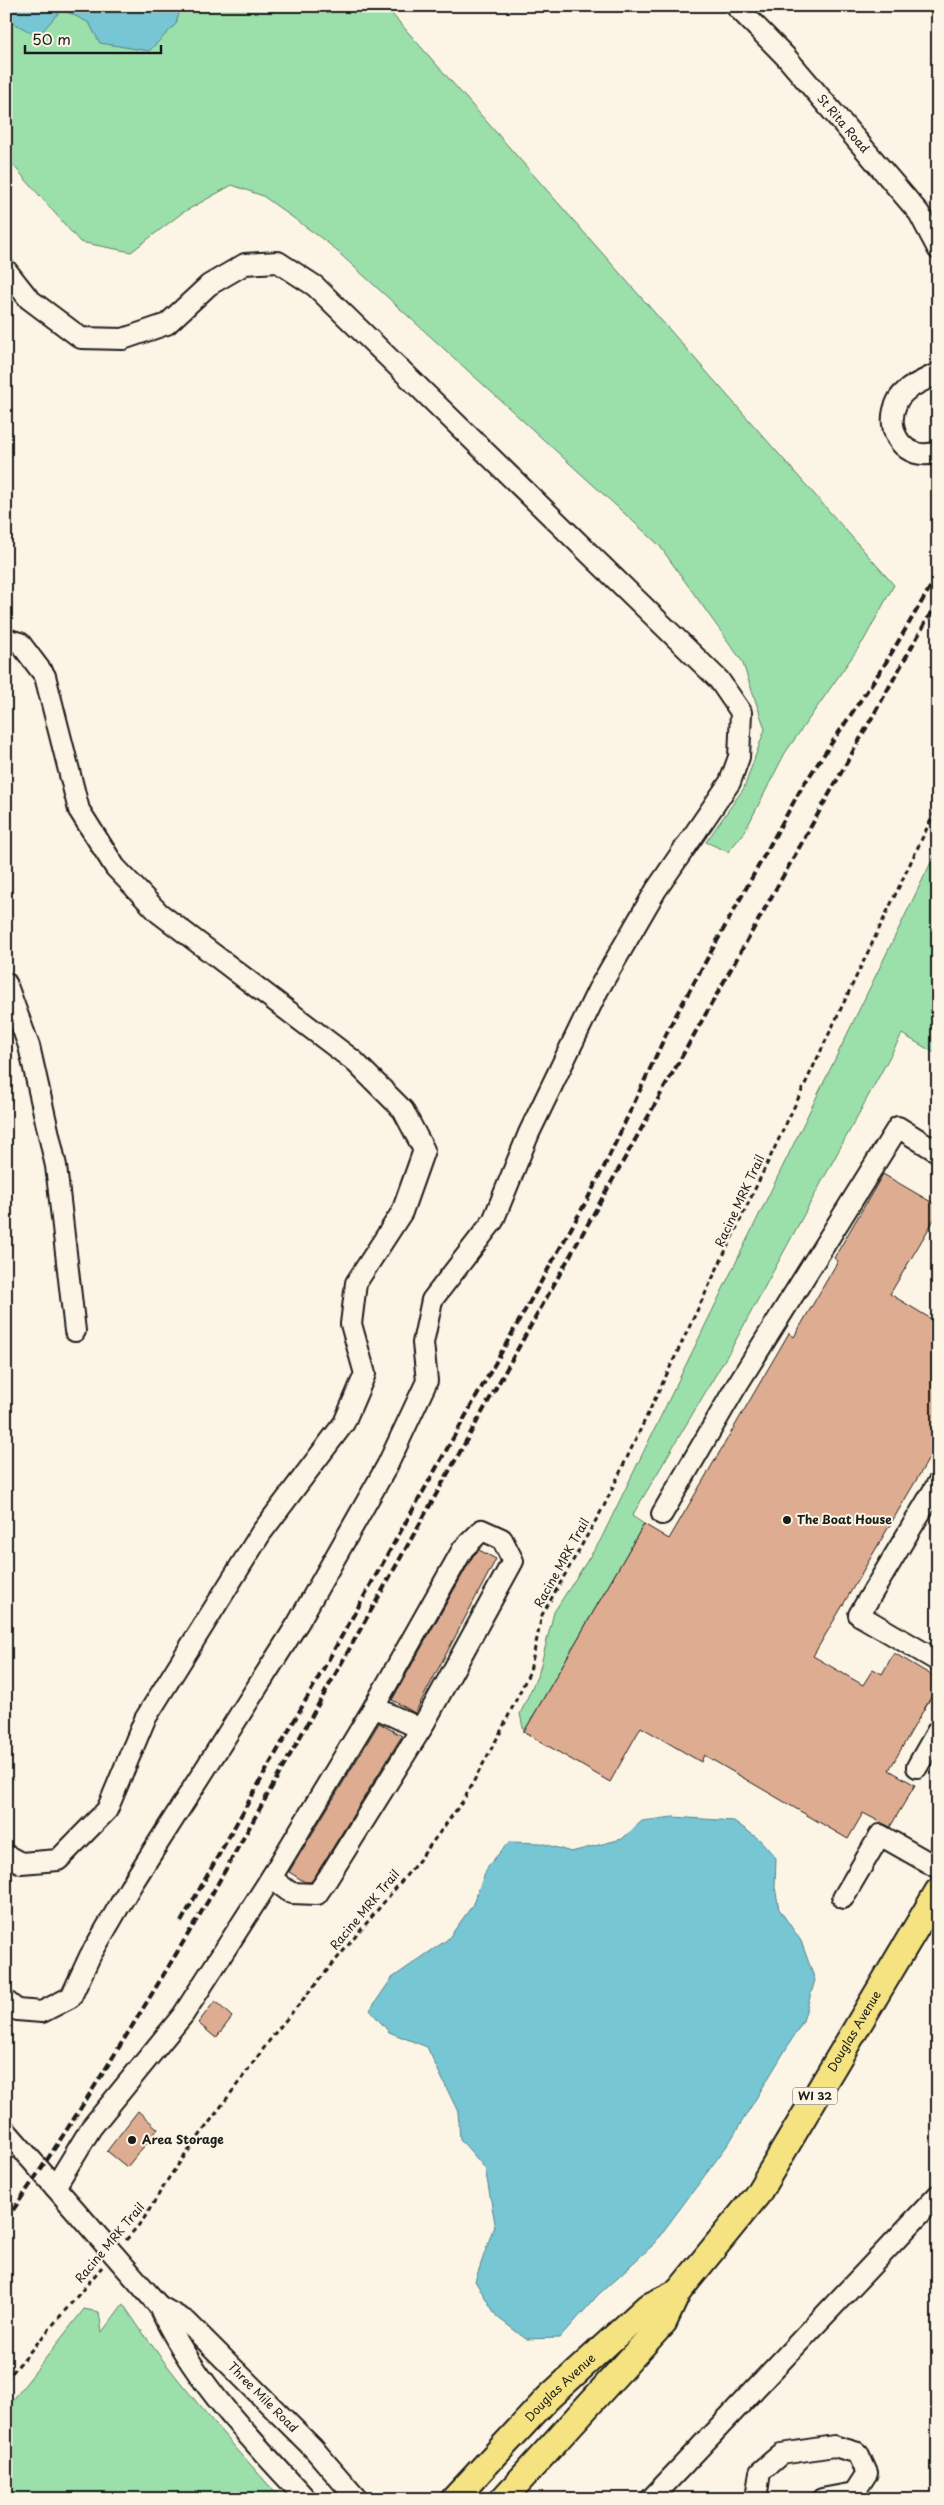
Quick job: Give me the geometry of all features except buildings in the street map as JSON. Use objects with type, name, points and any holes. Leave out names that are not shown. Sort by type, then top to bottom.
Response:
[{"type":"main road","name":"Douglas Avenue","points":[[503,2499],[664,2322],[678,2292],[756,2195],[938,1891]]},
{"type":"main road","name":"Douglas Avenue","points":[[454,2499],[569,2379],[647,2307],[678,2292]]},
{"type":"street","name":"St Rita Road","points":[[736,6],[786,57],[919,212],[938,249]]},
{"type":"street","points":[[6,270],[29,299],[81,338],[123,339],[167,324],[209,285],[245,264],[278,262],[315,286],[719,680],[741,712],[739,757],[730,782],[656,890],[598,990],[529,1133],[493,1221],[432,1300],[423,1343],[427,1381],[387,1466],[298,1623],[132,1884],[90,1956],[71,1997],[42,2012],[17,2010],[6,2001]]},
{"type":"street","points":[[938,373],[910,387],[897,401],[892,419],[897,440],[908,451],[927,456],[938,452]]},
{"type":"street","points":[[6,639],[20,643],[45,676],[79,810],[115,867],[159,913],[354,1061],[403,1110],[424,1150],[402,1212],[356,1283],[351,1324],[365,1374],[344,1423],[261,1532],[145,1719],[107,1810],[58,1860],[21,1863],[6,1856]]},
{"type":"street","points":[[6,983],[29,1046],[56,1166],[74,1331]]},
{"type":"street","points":[[662,1514],[734,1390],[898,1127],[938,1152]]},
{"type":"street","points":[[938,1483],[859,1615],[938,1661]]},
{"type":"street","points":[[55,2187],[91,2128],[183,2015],[271,1878],[374,1706],[463,1549],[482,1530],[502,1539],[513,1561],[421,1729],[317,1894],[292,1893],[271,1878]]},
{"type":"street","points":[[374,1706],[421,1729]]},
{"type":"street","points":[[917,1767],[938,1730]]},
{"type":"street","points":[[843,1898],[880,1835],[938,1868]]},
{"type":"street","name":"Three Mile Road","points":[[6,2131],[159,2306],[172,2336],[227,2413],[306,2499]]},
{"type":"street","points":[[651,2499],[938,2196]]},
{"type":"street","name":"Three Mile Road","points":[[159,2306],[187,2322],[313,2448],[357,2499]]},
{"type":"street","points":[[756,2499],[760,2472],[781,2454],[834,2446],[858,2453],[867,2473],[854,2493],[822,2499]]},
{"type":"path","name":"Racine MRK Trail","points":[[6,2380],[143,2220],[170,2176],[275,2033],[420,1859],[463,1801],[530,1671],[542,1615],[604,1506],[938,806]]},
{"type":"green space","points":[[6,6],[385,6],[894,585],[864,640],[785,753],[744,833],[728,852],[706,842],[744,788],[765,729],[742,661],[659,545],[328,243],[263,196],[232,185],[182,213],[131,252],[80,242],[6,157]]},
{"type":"green space","points":[[938,848],[938,1055],[902,1034],[731,1349],[632,1516],[644,1524],[524,1732],[520,1714],[539,1672],[554,1612],[600,1541]]},
{"type":"green space","points":[[123,2304],[178,2380],[281,2499],[6,2499],[6,2409],[84,2309],[99,2312],[102,2332]]},
{"type":"water","points":[[6,6],[181,6],[176,24],[149,51],[100,43],[89,23],[62,9],[38,36],[13,23]]},
{"type":"water","points":[[673,1817],[734,1821],[760,1840],[776,1858],[775,1887],[779,1909],[801,1941],[815,1980],[803,2021],[729,2143],[653,2245],[598,2295],[560,2338],[526,2339],[497,2317],[475,2281],[495,2223],[485,2168],[460,2139],[458,2112],[427,2047],[389,2032],[370,2010],[392,1978],[448,1939],[472,1906],[488,1866],[509,1842],[541,1843],[571,1852],[622,1839],[642,1821]]},
{"type":"railway","points":[[181,1922],[587,1200],[670,1026],[802,787],[885,664],[938,574]]},
{"type":"railway","points":[[6,2220],[135,2022],[208,1901],[938,600]]},
{"type":"place","name":"The Boat House","points":[[787,1520]]},
{"type":"place","name":"Area Storage","points":[[132,2140]]}]
